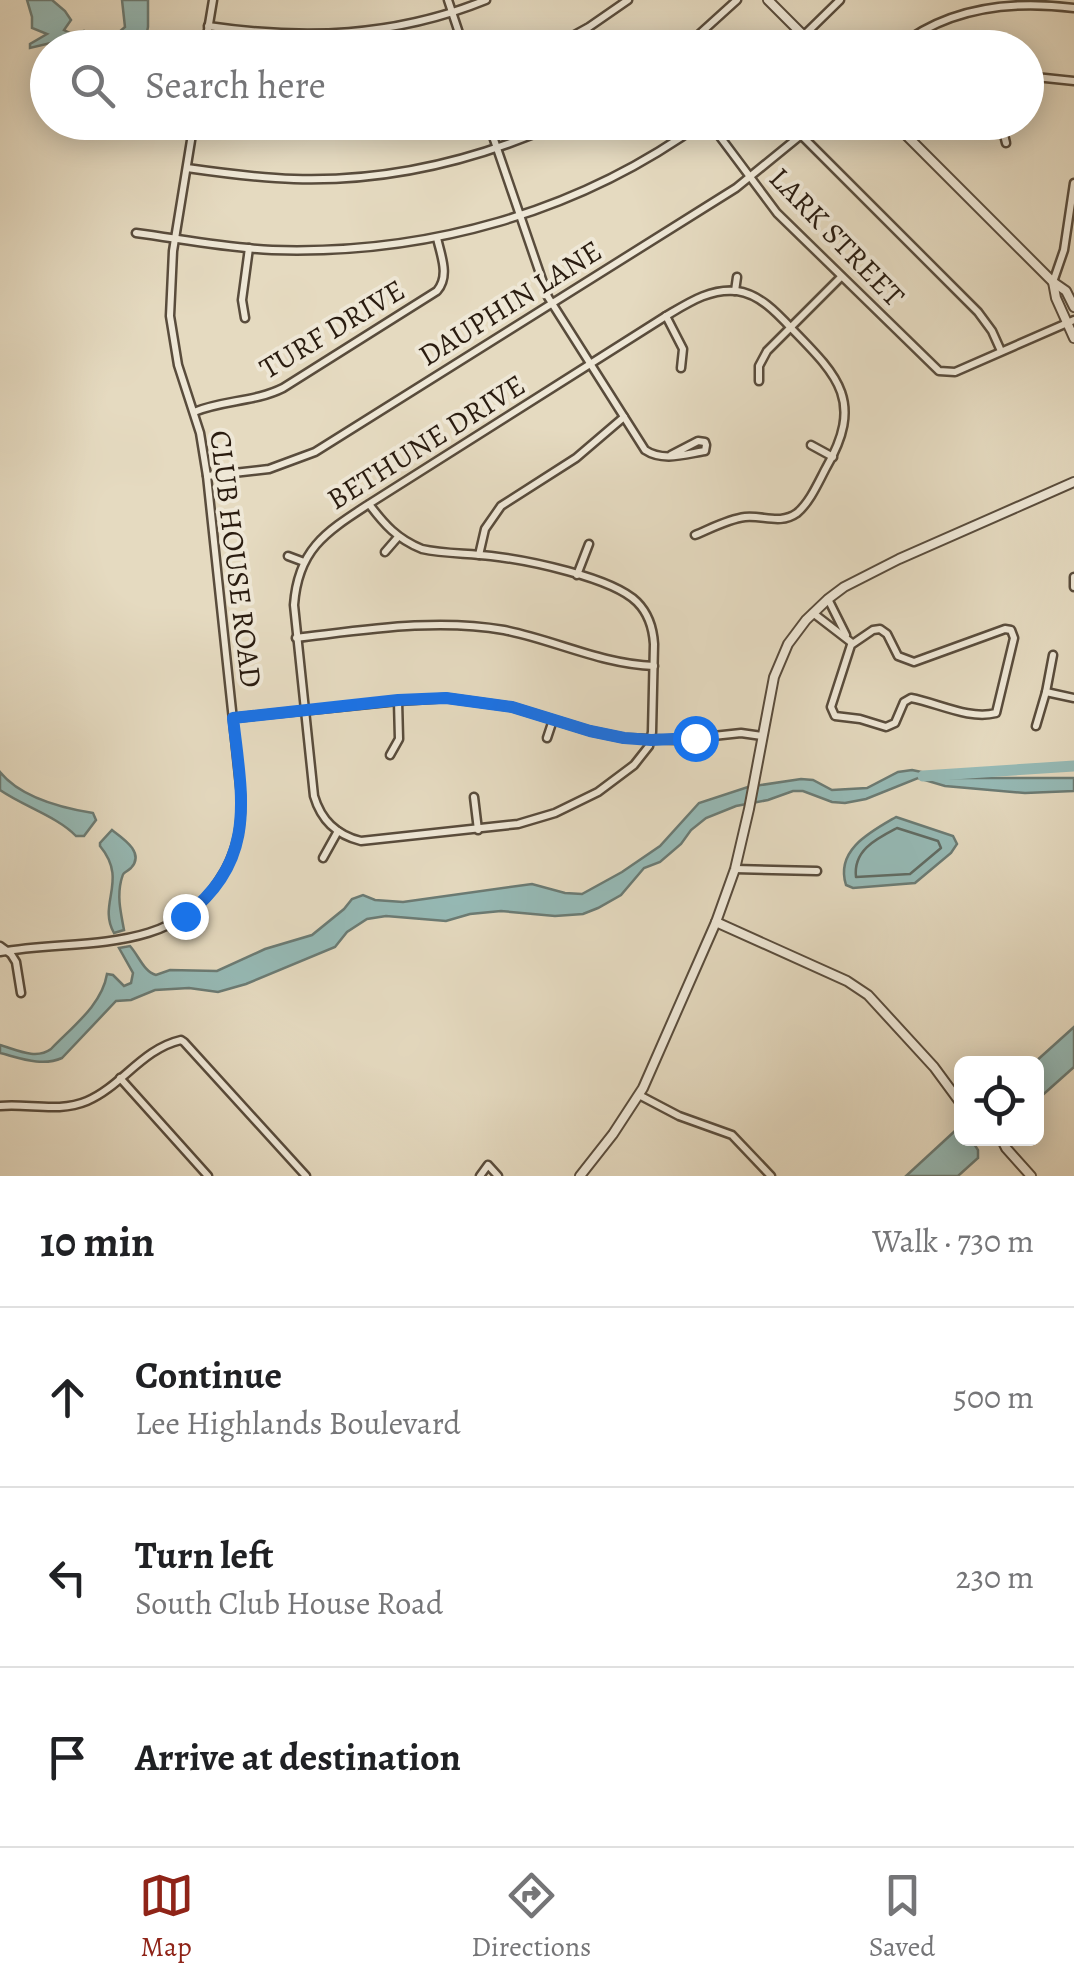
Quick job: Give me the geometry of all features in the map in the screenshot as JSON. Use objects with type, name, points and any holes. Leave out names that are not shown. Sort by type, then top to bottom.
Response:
[{"type":"street","points":[[207,30],[212,0]]},
{"type":"street","points":[[448,0],[458,30]]},
{"type":"street","points":[[378,30],[486,0]]},
{"type":"street","points":[[584,30],[628,0]]},
{"type":"street","points":[[704,30],[737,0]]},
{"type":"street","points":[[768,0],[799,30]]},
{"type":"street","points":[[809,30],[840,0]]},
{"type":"street","points":[[926,30],[950,18],[989,7],[1040,4],[1074,8]]},
{"type":"street","points":[[208,26],[241,30]]},
{"type":"street","points":[[1044,78],[1074,80]]},
{"type":"street","name":"CLUB HOUSE ROAD","points":[[2,950],[143,936],[170,926],[200,905],[222,878],[239,837],[242,812],[238,766],[207,476],[194,412],[178,365],[170,316],[170,281],[191,140]]},
{"type":"street","points":[[494,140],[542,284],[649,454],[671,456],[702,453],[705,442],[698,441],[671,456]]},
{"type":"street","points":[[187,168],[254,177],[350,177],[415,170],[517,140]]},
{"type":"street","points":[[136,234],[249,248],[346,249],[438,238],[519,217],[576,195],[627,171],[677,140]]},
{"type":"street","name":"LARK STREET","points":[[720,140],[776,213],[934,368],[954,372],[1001,351]]},
{"type":"street","name":"DAUPHIN LANE","points":[[207,476],[269,470],[315,452],[749,178],[797,140]]},
{"type":"street","points":[[806,140],[978,312],[1001,351],[1071,321]]},
{"type":"street","points":[[910,140],[1066,291],[1074,307]]},
{"type":"street","points":[[1074,182],[1064,250],[1053,282],[1056,298],[1071,321],[1074,338]]},
{"type":"street","name":"TURF DRIVE","points":[[194,412],[222,403],[261,398],[284,388],[437,291],[445,275],[438,238]]},
{"type":"street","points":[[246,318],[242,300],[249,248]]},
{"type":"street","points":[[695,535],[744,517],[796,518],[839,444],[845,416],[842,394],[827,365],[762,302],[735,291],[736,277]]},
{"type":"street","points":[[758,381],[762,358],[841,277]]},
{"type":"street","name":"BETHUNE DRIVE","points":[[304,562],[322,536],[368,504],[666,316],[705,295],[735,291]]},
{"type":"street","points":[[666,316],[683,348],[680,368]]},
{"type":"street","points":[[479,555],[485,530],[502,506],[576,458],[624,417]]},
{"type":"street","points":[[811,444],[833,456]]},
{"type":"street","points":[[580,1176],[640,1094],[716,922],[735,869],[769,695],[781,658],[796,633],[828,598],[861,577],[1074,482]]},
{"type":"street","points":[[288,556],[304,562],[295,594],[296,638],[314,796],[320,813],[338,832],[371,841],[534,820],[572,806],[622,776],[644,755],[651,740],[654,666],[653,631],[641,606],[619,590],[577,575],[523,561],[432,552],[411,545],[384,524],[368,504]]},
{"type":"street","points":[[385,552],[398,537]]},
{"type":"street","points":[[577,575],[589,544]]},
{"type":"street","points":[[1074,577],[1074,588]]},
{"type":"street","points":[[828,598],[851,641],[831,707],[838,717],[886,726],[895,723],[904,702],[911,698],[954,710],[993,715],[1014,636],[1011,630],[1004,629],[914,662],[898,656],[887,634],[880,630],[851,641]]},
{"type":"street","points":[[813,612],[851,641]]},
{"type":"street","points":[[296,638],[394,627],[469,626],[542,639],[612,662],[654,666]]},
{"type":"street","points":[[1036,726],[1052,655]]},
{"type":"street","points":[[1046,692],[1074,698]]},
{"type":"street","points":[[233,718],[446,698],[512,707],[605,735],[651,740],[741,733],[762,736]]},
{"type":"street","points":[[390,755],[400,732],[398,700]]},
{"type":"street","points":[[547,738],[553,720]]},
{"type":"street","points":[[474,797],[478,830]]},
{"type":"street","points":[[323,858],[338,832]]},
{"type":"street","points":[[735,869],[818,871]]},
{"type":"street","points":[[716,922],[857,987],[879,1005],[954,1094]]},
{"type":"street","points":[[2,950],[16,962],[21,993]]},
{"type":"street","points":[[0,1106],[53,1108],[76,1104],[98,1095],[135,1064],[176,1040],[184,1042],[306,1176]]},
{"type":"street","points":[[938,1072],[954,1086]]},
{"type":"street","points":[[120,1078],[208,1176]]},
{"type":"street","points":[[640,1094],[679,1116],[732,1136],[771,1176]]},
{"type":"street","points":[[1003,1146],[1031,1176]]},
{"type":"street","points":[[480,1176],[488,1165],[498,1176]]},
{"type":"water","points":[[27,0],[52,0],[71,20],[64,30],[37,30],[32,28]]},
{"type":"water","points":[[122,0],[148,0],[148,27],[122,30],[125,27]]},
{"type":"water","points":[[912,770],[950,778],[1074,778],[1074,791],[1025,793],[945,786],[918,778],[866,799],[845,803],[793,791],[706,818],[660,862],[644,868],[621,895],[583,914],[555,916],[501,911],[446,921],[386,916],[367,919],[347,932],[335,947],[246,984],[218,992],[189,988],[155,990],[131,1000],[116,1001],[62,1058],[54,1061],[39,1062],[0,1053],[0,1045],[26,1053],[39,1054],[51,1049],[93,1006],[107,974],[124,986],[131,983],[133,973],[119,948],[130,946],[156,975],[170,970],[217,971],[265,949],[312,935],[352,899],[363,895],[403,902],[532,884],[582,894],[660,846],[699,803],[748,787],[801,779],[813,780],[832,790],[867,788],[898,772]]},
{"type":"water","points":[[0,772],[30,795],[93,813],[96,820],[84,836],[76,836],[0,790]]},
{"type":"water","points":[[896,817],[953,836],[957,844],[915,883],[853,888],[846,885],[844,873],[850,852],[866,836]]},
{"type":"water","points":[[112,830],[136,857],[123,874],[120,887],[124,930],[114,933],[109,912],[112,870],[100,846]]},
{"type":"water","points":[[1074,1027],[1074,1067],[1044,1094],[1042,1056]]},
{"type":"water","points":[[954,1132],[954,1146],[975,1146],[978,1150],[978,1158],[958,1176],[906,1176]]},
{"type":"waterway","points":[[923,776],[1074,766]]},
{"type":"route","points":[[185,916],[204,901],[222,878],[239,837],[241,795],[233,718],[446,698],[512,707],[624,738],[695,738]]}]
